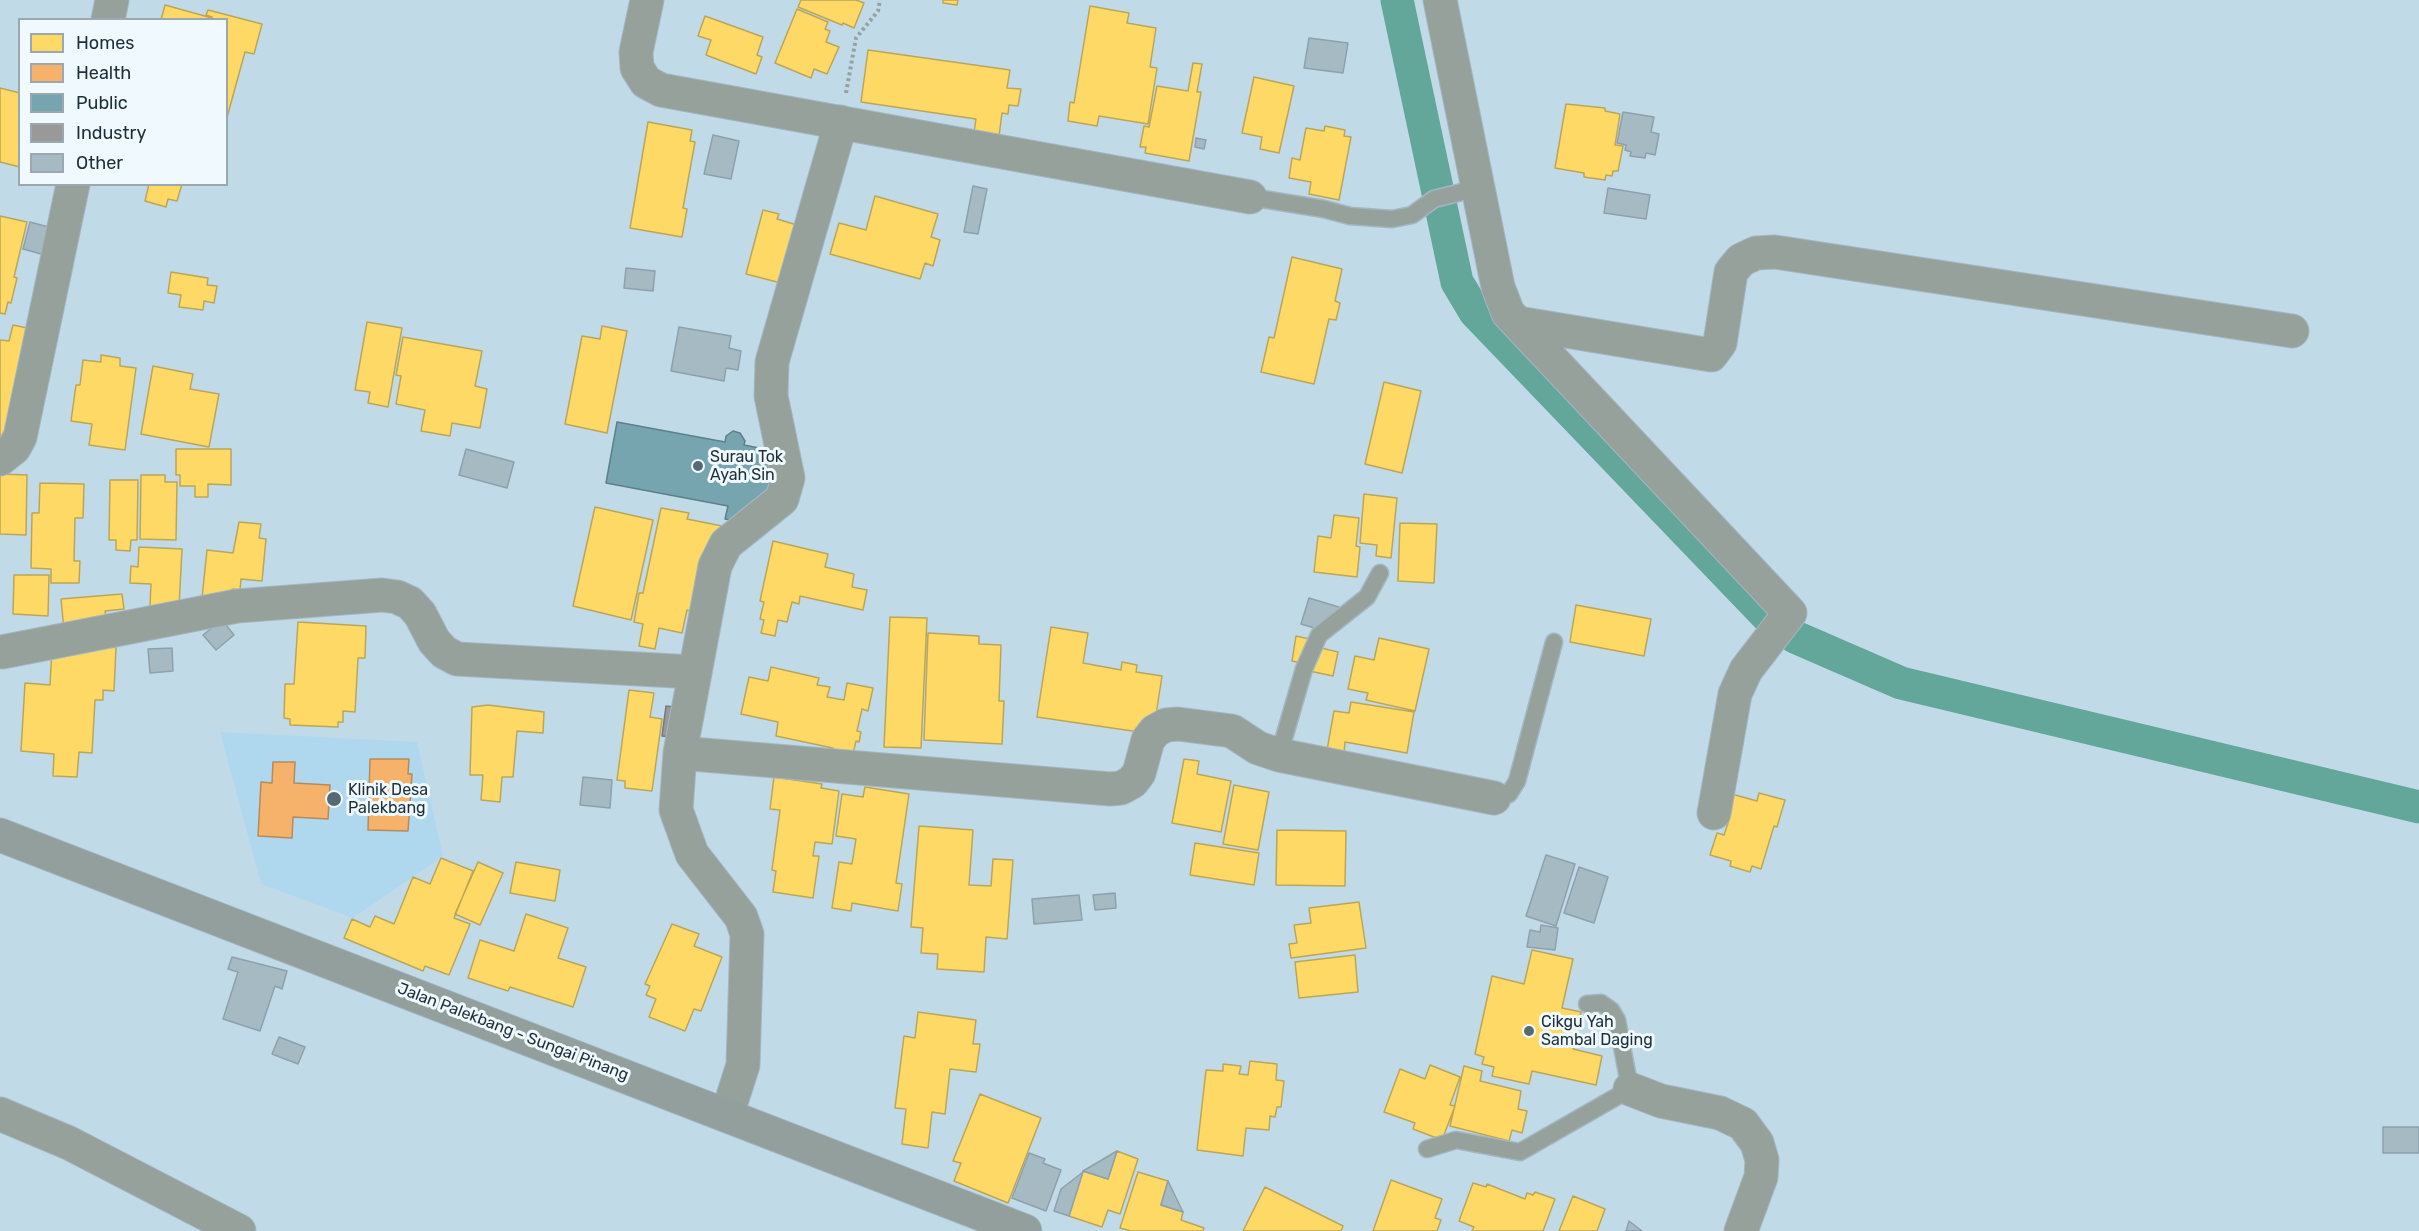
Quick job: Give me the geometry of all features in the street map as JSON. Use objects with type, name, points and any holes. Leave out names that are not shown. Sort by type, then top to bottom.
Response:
[{"type":"street","points":[[108,18],[112,0]]},
{"type":"street","points":[[647,0],[636,52],[637,68],[646,82],[661,90],[1250,197]]},
{"type":"street","points":[[1440,0],[1470,191],[1498,287],[1508,313],[1790,613],[1746,670],[1735,694],[1714,813]]},
{"type":"street","points":[[727,1115],[743,1065],[747,934],[741,917],[692,854],[676,810],[680,753],[693,672],[715,566],[726,544],[782,499],[788,478],[771,396],[772,362],[841,122]]},
{"type":"street","points":[[0,459],[14,448],[20,437],[73,186]]},
{"type":"street","points":[[1518,323],[1711,355],[1720,343],[1731,272],[1741,260],[1756,253],[1775,252],[2292,331]]},
{"type":"street","points":[[1,655],[237,606],[382,595],[410,603],[420,614],[434,641],[444,652],[457,659],[693,672]]},
{"type":"street","points":[[680,753],[1110,789],[1121,788],[1132,782],[1139,772],[1148,740],[1155,731],[1166,725],[1178,724],[1232,731],[1258,748],[1279,754],[1494,798]]},
{"type":"street","name":"Jalan Palekbang - Sungai Pinang","points":[[0,835],[1025,1231]]},
{"type":"street","points":[[1630,1089],[1661,1101],[1720,1113],[1743,1124],[1757,1143],[1762,1160],[1761,1177],[1741,1231]]},
{"type":"street","points":[[0,1114],[69,1143],[239,1231]]},
{"type":"lane","points":[[1250,197],[1324,209],[1350,216],[1392,219],[1412,215],[1434,199],[1470,191]]},
{"type":"lane","points":[[1279,754],[1304,669],[1318,635],[1367,597],[1380,573]]},
{"type":"lane","points":[[1494,798],[1509,794],[1517,781],[1554,642]]},
{"type":"lane","points":[[1427,1149],[1456,1140],[1520,1152],[1630,1089],[1617,1020],[1611,1010],[1601,1003],[1587,1004]]},
{"type":"path","points":[[841,122],[856,38],[878,11],[880,0]]},
{"type":"shaded area","name":"Klinik Desa Palekbang","points":[[220,732],[417,742],[443,856],[353,918],[261,884]]},
{"type":"building: Homes","points":[[801,0],[856,0],[864,3],[854,28],[798,7]]},
{"type":"building: Homes","points":[[943,0],[958,0],[957,5],[943,3]]},
{"type":"building: Homes","points":[[165,5],[212,18],[162,18]]},
{"type":"building: Homes","points":[[1090,6],[1129,13],[1127,23],[1156,28],[1150,67],[1157,68],[1148,124],[1099,116],[1097,126],[1068,121],[1070,102],[1074,103]]},
{"type":"building: Homes","points":[[797,9],[828,22],[825,29],[830,31],[826,42],[839,47],[827,74],[814,69],[811,78],[775,63]]},
{"type":"building: Homes","points":[[208,10],[262,24],[254,54],[245,52],[228,114],[228,18],[212,18],[206,15]]},
{"type":"building: Homes","points":[[705,16],[763,37],[757,55],[762,57],[756,74],[706,55],[711,40],[698,36]]},
{"type":"building: Homes","points":[[868,50],[1010,70],[1007,88],[1021,89],[1018,106],[1009,105],[1008,114],[1002,113],[999,136],[974,133],[976,119],[861,102]]},
{"type":"building: Homes","points":[[1193,63],[1202,64],[1197,92],[1201,92],[1189,161],[1145,153],[1146,147],[1140,147],[1144,126],[1149,127],[1157,86],[1188,91]]},
{"type":"building: Homes","points":[[1254,77],[1294,86],[1279,153],[1260,149],[1262,137],[1242,133]]},
{"type":"building: Homes","points":[[0,88],[18,92],[18,166],[0,162]]},
{"type":"building: Homes","points":[[1566,104],[1605,108],[1605,111],[1620,114],[1615,145],[1623,146],[1618,171],[1613,171],[1612,176],[1606,175],[1605,180],[1584,177],[1584,173],[1555,168]]},
{"type":"building: Homes","points":[[648,122],[692,130],[690,141],[695,142],[683,208],[687,209],[682,237],[630,228]]},
{"type":"building: Homes","points":[[1325,126],[1345,130],[1344,136],[1351,137],[1339,200],[1309,194],[1311,182],[1289,178],[1292,158],[1300,160],[1306,128],[1324,131]]},
{"type":"building: Homes","points":[[149,186],[181,186],[177,201],[168,199],[166,207],[145,201]]},
{"type":"building: Homes","points":[[875,196],[938,214],[931,237],[940,240],[933,266],[925,263],[920,279],[830,254],[839,223],[866,230]]},
{"type":"building: Homes","points":[[763,210],[779,214],[777,219],[797,225],[781,283],[746,274]]},
{"type":"building: Homes","points":[[0,216],[27,222],[14,277],[17,278],[11,303],[8,302],[5,314],[0,313]]},
{"type":"building: Homes","points":[[1292,257],[1342,269],[1335,301],[1340,303],[1336,320],[1329,319],[1314,384],[1261,372],[1269,337],[1274,338]]},
{"type":"building: Homes","points":[[171,272],[208,278],[207,285],[217,286],[214,303],[204,301],[203,310],[179,307],[181,295],[168,293]]},
{"type":"building: Homes","points":[[367,322],[402,328],[388,407],[368,403],[370,392],[355,390]]},
{"type":"building: Homes","points":[[13,325],[41,331],[8,439],[0,437],[0,340],[9,341]]},
{"type":"building: Homes","points":[[602,326],[627,331],[607,433],[565,424],[582,336],[600,339]]},
{"type":"building: Homes","points":[[403,337],[482,351],[475,386],[487,389],[480,428],[452,423],[450,436],[421,431],[425,410],[396,404],[401,376],[396,375]]},
{"type":"building: Homes","points":[[101,355],[120,358],[120,366],[136,368],[125,450],[89,445],[92,424],[71,421],[76,385],[80,385],[83,360],[101,362]]},
{"type":"building: Homes","points":[[153,366],[193,374],[190,389],[219,394],[209,447],[141,434]]},
{"type":"building: Homes","points":[[1384,382],[1421,391],[1402,473],[1365,464]]},
{"type":"building: Homes","points":[[176,449],[231,449],[231,485],[208,484],[208,497],[195,497],[195,486],[180,486],[180,475],[176,475]]},
{"type":"building: Homes","points":[[0,474],[27,475],[26,535],[0,534]]},
{"type":"building: Homes","points":[[141,475],[165,475],[165,482],[177,482],[176,540],[140,539]]},
{"type":"building: Homes","points":[[110,480],[138,480],[137,540],[131,540],[130,551],[116,550],[116,540],[109,540]]},
{"type":"building: Homes","points":[[40,483],[84,484],[83,518],[75,518],[74,561],[80,561],[79,583],[51,583],[51,569],[31,568],[32,513],[39,513]]},
{"type":"building: Homes","points":[[1364,494],[1397,498],[1391,558],[1376,556],[1377,545],[1360,543]]},
{"type":"building: Homes","points":[[595,507],[653,520],[631,620],[573,606]]},
{"type":"building: Homes","points":[[661,508],[689,513],[687,519],[727,527],[704,614],[687,610],[682,633],[659,628],[655,649],[639,646],[643,624],[634,622],[639,593],[643,593]]},
{"type":"building: Homes","points":[[1334,515],[1359,518],[1356,546],[1360,547],[1357,577],[1314,572],[1318,536],[1331,538]]},
{"type":"building: Homes","points":[[239,522],[261,524],[259,538],[266,539],[262,581],[241,579],[240,590],[232,589],[231,601],[202,598],[207,550],[233,553]]},
{"type":"building: Homes","points":[[1400,523],[1437,524],[1434,583],[1398,581]]},
{"type":"building: Homes","points":[[773,541],[828,554],[825,567],[854,574],[852,587],[867,590],[863,610],[800,596],[799,604],[792,602],[787,622],[778,620],[775,636],[761,633],[764,620],[760,619],[764,602],[760,601]]},
{"type":"building: Homes","points":[[139,547],[182,549],[179,607],[150,606],[151,584],[130,583],[131,566],[138,567]]},
{"type":"building: Homes","points":[[14,575],[49,575],[48,616],[13,614]]},
{"type":"building: Homes","points":[[122,594],[124,609],[105,611],[107,626],[64,630],[61,599]]},
{"type":"building: Homes","points":[[1576,605],[1651,619],[1644,656],[1570,642]]},
{"type":"building: Homes","points":[[890,617],[927,618],[921,748],[884,747]]},
{"type":"building: Homes","points":[[298,622],[366,626],[365,658],[358,658],[355,712],[343,711],[343,722],[338,722],[338,727],[290,725],[290,719],[284,718],[285,684],[294,684]]},
{"type":"building: Homes","points":[[1051,627],[1088,633],[1083,663],[1121,670],[1122,662],[1137,665],[1136,672],[1162,676],[1153,734],[1037,717]]},
{"type":"building: Homes","points":[[928,633],[979,636],[979,644],[1001,645],[999,701],[1004,701],[1002,744],[924,740]]},
{"type":"building: Homes","points":[[1296,636],[1318,641],[1317,647],[1338,652],[1333,676],[1300,669],[1301,663],[1292,661]]},
{"type":"building: Homes","points":[[1379,638],[1429,649],[1415,711],[1366,700],[1368,693],[1348,689],[1355,656],[1374,660]]},
{"type":"building: Homes","points":[[116,647],[114,691],[103,690],[103,700],[95,700],[92,753],[79,752],[77,777],[53,776],[54,754],[21,751],[25,683],[50,685],[52,648]]},
{"type":"building: Homes","points":[[771,667],[819,678],[817,685],[830,687],[827,697],[844,700],[847,683],[873,688],[868,711],[862,709],[857,731],[861,732],[859,742],[856,741],[852,758],[831,753],[833,748],[776,736],[778,722],[741,714],[749,677],[768,681]]},
{"type":"building: Homes","points":[[629,690],[654,693],[650,717],[662,719],[652,791],[625,788],[625,781],[617,780]]},
{"type":"building: Homes","points":[[1351,702],[1414,712],[1407,753],[1345,742],[1344,753],[1327,750],[1334,711],[1349,713]]},
{"type":"building: Homes","points":[[488,705],[544,712],[543,733],[517,731],[513,777],[502,777],[500,802],[481,800],[483,775],[470,775],[472,707]]},
{"type":"building: Homes","points":[[1184,759],[1199,761],[1197,774],[1231,781],[1221,832],[1172,823]]},
{"type":"building: Homes","points":[[774,777],[822,784],[821,788],[839,791],[832,844],[815,842],[813,856],[819,856],[813,898],[773,892],[776,871],[772,870],[780,810],[770,809]]},
{"type":"building: Homes","points":[[1234,785],[1269,792],[1258,850],[1223,844]]},
{"type":"building: Homes","points":[[865,787],[909,794],[896,883],[902,884],[898,911],[852,903],[851,911],[832,908],[839,862],[852,864],[856,839],[836,836],[842,794],[863,797]]},
{"type":"building: Homes","points":[[1728,793],[1757,801],[1759,793],[1785,800],[1777,827],[1774,826],[1761,869],[1752,866],[1750,872],[1730,866],[1731,861],[1710,855],[1717,833],[1724,835],[1730,817]]},
{"type":"building: Homes","points":[[919,826],[973,830],[969,885],[991,886],[993,859],[1013,860],[1007,939],[986,937],[984,972],[937,969],[938,954],[921,953],[923,928],[911,927]]},
{"type":"building: Homes","points":[[1277,830],[1346,831],[1345,886],[1276,885]]},
{"type":"building: Homes","points":[[1195,843],[1259,853],[1254,885],[1190,875]]},
{"type":"building: Homes","points":[[441,858],[473,871],[454,918],[470,924],[449,975],[425,966],[423,971],[344,938],[352,919],[370,927],[375,916],[394,924],[413,877],[430,884]]},
{"type":"building: Homes","points":[[478,862],[503,873],[480,925],[455,914]]},
{"type":"building: Homes","points":[[516,862],[560,870],[555,901],[510,893]]},
{"type":"building: Homes","points":[[1359,902],[1366,948],[1291,958],[1289,944],[1297,943],[1294,925],[1311,923],[1309,908]]},
{"type":"building: Homes","points":[[526,914],[568,928],[558,958],[586,967],[573,1007],[510,987],[508,991],[468,978],[480,940],[514,951]]},
{"type":"building: Homes","points":[[672,924],[699,934],[694,946],[722,957],[701,1011],[694,1009],[685,1031],[649,1017],[656,999],[646,995],[650,986],[645,984]]},
{"type":"building: Homes","name":"Cikgu Yah Sambal Daging","points":[[1532,950],[1573,959],[1562,1008],[1581,1012],[1573,1049],[1602,1056],[1596,1085],[1532,1071],[1529,1084],[1492,1076],[1494,1067],[1482,1064],[1484,1057],[1475,1054],[1492,976],[1524,984]]},
{"type":"building: Homes","points":[[1355,955],[1358,992],[1299,998],[1295,962]]},
{"type":"building: Homes","points":[[918,1012],[976,1020],[973,1044],[980,1044],[976,1072],[950,1069],[945,1114],[932,1112],[928,1148],[902,1144],[906,1109],[895,1108],[904,1036],[915,1038]]},
{"type":"building: Homes","points":[[1250,1061],[1277,1064],[1276,1080],[1284,1081],[1281,1107],[1277,1107],[1275,1117],[1270,1116],[1269,1130],[1246,1128],[1243,1156],[1197,1150],[1206,1070],[1223,1071],[1223,1064],[1241,1066],[1239,1074],[1248,1075]]},
{"type":"building: Homes","points":[[1430,1065],[1460,1077],[1450,1105],[1455,1106],[1442,1140],[1413,1129],[1415,1123],[1384,1112],[1400,1069],[1425,1079]]},
{"type":"building: Homes","points":[[1464,1066],[1482,1071],[1480,1081],[1521,1091],[1518,1109],[1527,1111],[1522,1133],[1512,1130],[1509,1141],[1450,1126]]},
{"type":"building: Homes","points":[[980,1094],[1041,1118],[1008,1203],[954,1181],[961,1163],[953,1161]]},
{"type":"building: Homes","points":[[1117,1151],[1138,1159],[1120,1214],[1108,1210],[1102,1227],[1069,1216],[1083,1171],[1108,1179]]},
{"type":"building: Homes","points":[[1138,1172],[1168,1181],[1161,1205],[1183,1212],[1181,1220],[1204,1228],[1203,1231],[1131,1231],[1120,1228]]},
{"type":"building: Homes","points":[[1391,1180],[1442,1199],[1435,1218],[1441,1220],[1437,1231],[1373,1231]]},
{"type":"building: Homes","points":[[1473,1183],[1486,1187],[1487,1184],[1525,1199],[1527,1193],[1533,1195],[1535,1192],[1555,1199],[1543,1231],[1472,1231],[1474,1227],[1459,1221]]},
{"type":"building: Homes","points":[[1265,1187],[1343,1226],[1341,1231],[1243,1231]]},
{"type":"building: Homes","points":[[1573,1196],[1605,1209],[1597,1231],[1559,1231]]},
{"type":"building: Health","points":[[370,759],[409,759],[408,774],[412,774],[408,831],[368,830]]},
{"type":"building: Health","points":[[273,762],[295,762],[294,783],[330,785],[328,819],[293,817],[292,838],[258,836],[261,782],[272,783]]},
{"type":"building: Public","name":"Surau Tok Ayah Sin","points":[[617,422],[725,442],[726,436],[733,431],[740,433],[745,441],[744,445],[789,454],[791,510],[754,524],[725,519],[728,506],[606,483]]},
{"type":"building: Industry","points":[[666,706],[693,709],[690,739],[662,736]]},
{"type":"building: Other","points":[[1309,38],[1348,43],[1343,73],[1304,68]]},
{"type":"building: Other","points":[[1623,112],[1654,117],[1651,132],[1659,134],[1655,155],[1646,153],[1645,158],[1630,156],[1631,152],[1625,150],[1626,145],[1617,143]]},
{"type":"building: Other","points":[[713,135],[739,141],[731,179],[704,174]]},
{"type":"building: Other","points":[[1196,138],[1206,140],[1204,149],[1195,147]]},
{"type":"building: Other","points":[[973,186],[987,189],[978,234],[964,232]]},
{"type":"building: Other","points":[[1608,188],[1650,195],[1646,219],[1604,213]]},
{"type":"building: Other","points":[[30,222],[71,233],[63,260],[23,249]]},
{"type":"building: Other","points":[[626,268],[655,271],[653,291],[624,288]]},
{"type":"building: Other","points":[[679,327],[731,336],[729,348],[741,351],[738,370],[726,368],[724,381],[671,371]]},
{"type":"building: Other","points":[[466,449],[514,462],[507,488],[459,475]]},
{"type":"building: Other","points":[[1309,598],[1342,608],[1334,634],[1301,624]]},
{"type":"building: Other","points":[[222,620],[234,635],[216,650],[203,635]]},
{"type":"building: Other","points":[[172,648],[173,671],[150,673],[148,649]]},
{"type":"building: Other","points":[[583,777],[612,780],[610,808],[580,805]]},
{"type":"building: Other","points":[[1546,855],[1575,864],[1556,926],[1526,916]]},
{"type":"building: Other","points":[[1579,867],[1608,877],[1594,923],[1564,913]]},
{"type":"building: Other","points":[[1115,893],[1116,908],[1095,910],[1093,895]]},
{"type":"building: Other","points":[[1079,895],[1082,920],[1034,924],[1032,899]]},
{"type":"building: Other","points":[[1541,925],[1558,928],[1555,950],[1527,947],[1530,930],[1540,932]]},
{"type":"building: Other","points":[[232,957],[287,971],[282,989],[275,986],[260,1031],[223,1019],[238,972],[228,969]]},
{"type":"building: Other","points":[[279,1037],[305,1047],[298,1064],[272,1054]]},
{"type":"building: Other","points":[[2383,1127],[2419,1127],[2419,1153],[2383,1153]]},
{"type":"building: Other","points":[[1117,1151],[1108,1179],[1083,1171]]},
{"type":"building: Other","points":[[1029,1153],[1045,1159],[1043,1163],[1061,1170],[1046,1211],[1012,1198]]},
{"type":"building: Other","points":[[1083,1172],[1069,1216],[1054,1211],[1061,1189]]},
{"type":"building: Other","points":[[1168,1181],[1183,1212],[1161,1205]]},
{"type":"building: Other","points":[[1629,1221],[1642,1231],[1626,1231]]},
{"type":"waterway","points":[[1397,0],[1457,282],[1475,312],[1767,616],[1795,637],[1901,683],[2419,807]]},
{"type":"place","name":"Surau Tok Ayah Sin","points":[[698,466]]},
{"type":"place","name":"Klinik Desa Palekbang","points":[[334,799]]},
{"type":"place","name":"Cikgu Yah Sambal Daging","points":[[1529,1031]]}]
